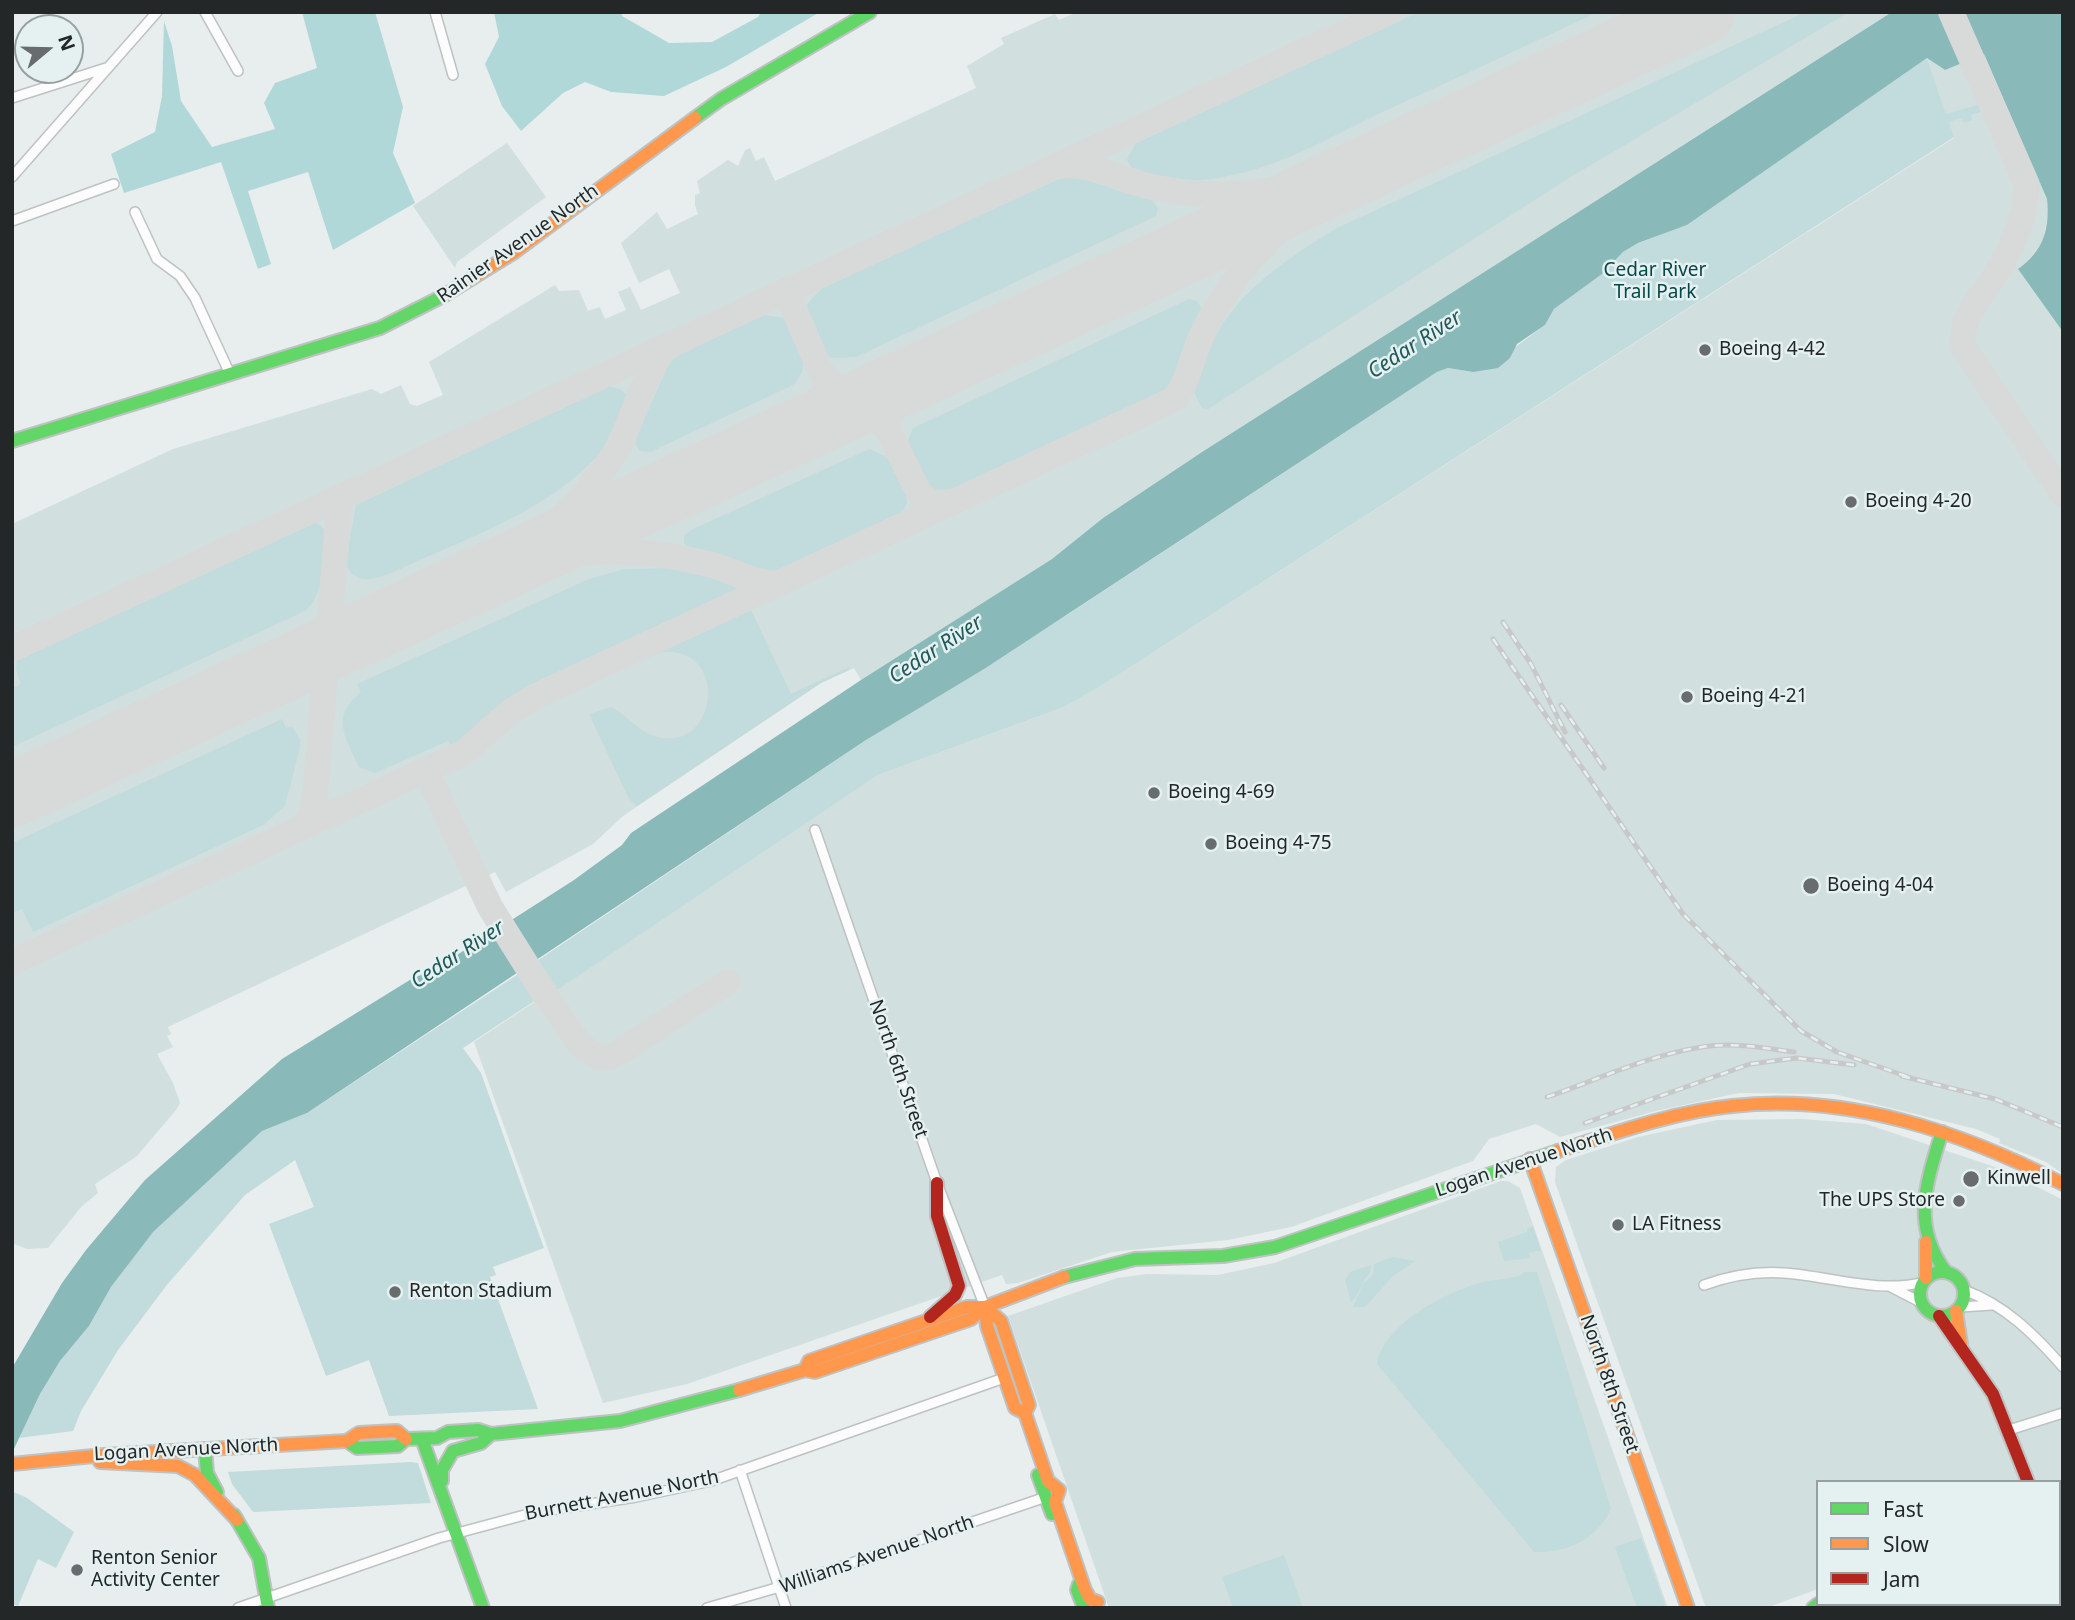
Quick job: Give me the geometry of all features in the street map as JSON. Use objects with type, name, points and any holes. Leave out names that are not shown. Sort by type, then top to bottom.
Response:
[{"type":"main road","name":"Rainier Avenue North","points":[[12,441],[380,328],[437,301],[513,253],[721,99],[870,12]]},
{"type":"main road","name":"Logan Avenue North","points":[[805,1370],[809,1361],[967,1307],[985,1307],[1108,1264],[1136,1259],[1222,1258],[1269,1249],[1530,1159],[1664,1119],[1748,1104],[1860,1109],[1942,1132],[1999,1152],[2063,1184]]},
{"type":"main road","points":[[1942,1132],[1928,1183],[1923,1229],[1926,1242],[1925,1280],[1920,1291],[1922,1303],[1929,1312],[1939,1316],[1987,1384],[2009,1430],[2027,1480]]},
{"type":"main road","name":"North 8th Street","points":[[1530,1159],[1688,1608]]},
{"type":"main road","points":[[925,1322],[955,1295],[958,1286],[937,1216],[937,1183]]},
{"type":"main road","points":[[1926,1242],[1946,1272],[1957,1278],[1964,1290],[1958,1309],[1961,1344]]},
{"type":"main road","points":[[1925,1280],[1946,1272]]},
{"type":"main road","name":"Logan Avenue North","points":[[12,1464],[346,1441],[359,1433],[397,1432],[406,1439],[422,1439],[437,1438],[448,1432],[478,1430],[491,1434],[568,1428],[663,1412],[805,1370],[815,1372],[971,1319],[985,1307]]},
{"type":"main road","name":"North 6th Street","points":[[985,1307],[987,1326],[1015,1408],[1025,1413],[1041,1461],[1052,1470],[1069,1519],[1066,1534]]},
{"type":"main road","name":"North 6th Street","points":[[985,1307],[1001,1321],[1030,1405],[1025,1413]]},
{"type":"main road","points":[[1939,1316],[1958,1309]]},
{"type":"main road","points":[[441,1489],[442,1470],[453,1451],[481,1443],[491,1434]]},
{"type":"main road","name":"Logan Avenue North","points":[[437,1438],[450,1445],[481,1443]]},
{"type":"main road","points":[[422,1439],[483,1608]]},
{"type":"main road","points":[[205,1449],[209,1479],[254,1542],[268,1603]]},
{"type":"main road","points":[[47,1460],[178,1466],[195,1475],[237,1520]]},
{"type":"main road","name":"North 6th Street","points":[[1041,1461],[1037,1471],[1056,1524],[1066,1534],[1081,1577],[1077,1590],[1090,1607]]},
{"type":"street","points":[[12,177],[156,12]]},
{"type":"street","points":[[205,12],[238,71]]},
{"type":"street","points":[[435,12],[453,75]]},
{"type":"street","points":[[12,98],[108,67]]},
{"type":"street","points":[[12,222],[114,184]]},
{"type":"street","points":[[135,212],[158,259],[180,276],[195,298],[230,374]]},
{"type":"street","name":"North 6th Street","points":[[815,830],[937,1183],[985,1307]]},
{"type":"street","points":[[1704,1285],[1745,1274],[1782,1272],[1889,1286],[1916,1297],[1922,1303]]},
{"type":"street","points":[[1889,1286],[1925,1280]]},
{"type":"street","points":[[1964,1290],[1985,1299],[2030,1330],[2063,1367]]},
{"type":"street","points":[[1958,1309],[1992,1305]]},
{"type":"street","name":"Burnett Avenue North","points":[[238,1608],[268,1603],[456,1533],[532,1513],[688,1486],[740,1471],[1004,1378]]},
{"type":"street","points":[[2009,1430],[2063,1413]]},
{"type":"street","points":[[740,1471],[786,1608]]},
{"type":"street","name":"Williams Avenue North","points":[[707,1608],[779,1587],[1046,1497]]},
{"type":"shaded area","points":[[302,12],[375,12],[403,107],[393,153],[415,203],[333,250],[308,172],[248,191],[271,264],[258,269],[221,162],[124,193],[111,154],[155,132],[162,96],[164,21],[172,46],[181,101],[212,147],[275,129],[264,103],[275,83],[317,68]]},
{"type":"shaded area","points":[[494,12],[621,12],[622,16],[669,43],[712,42],[758,17],[761,12],[820,12],[726,67],[664,96],[611,92],[585,82],[563,93],[521,131],[502,106],[485,64],[499,37]]},
{"type":"shaded area","points":[[1077,12],[1892,12],[1202,452],[1103,518],[1052,559],[867,678],[861,680],[854,668],[821,683],[623,816],[593,844],[506,892],[495,872],[168,1027],[171,1034],[167,1036],[173,1047],[157,1054],[173,1083],[180,1103],[176,1110],[136,1157],[95,1184],[98,1193],[82,1206],[48,1248],[27,1249],[12,1243],[12,524],[173,449],[372,389],[381,394],[401,385],[410,404],[417,406],[443,395],[429,362],[555,285],[559,291],[579,290],[588,311],[600,307],[605,319],[626,310],[618,292],[630,287],[641,310],[680,293],[669,269],[639,283],[621,243],[657,212],[667,229],[698,214],[695,205],[695,195],[700,193],[697,181],[728,160],[738,166],[745,150],[750,148],[756,161],[764,157],[775,181],[976,88],[967,66],[1004,44],[1001,38],[1055,14],[1059,20]]},
{"type":"shaded area","points":[[1984,54],[2047,199],[2048,214],[2043,240],[2035,257],[2018,269],[2063,332],[2063,1174],[2046,1162],[1999,1143],[2000,1139],[1976,1129],[1834,1094],[1739,1093],[1656,1111],[1560,1137],[1536,1124],[1489,1139],[1473,1161],[1291,1227],[1228,1240],[1112,1252],[1018,1283],[1006,1284],[1002,1275],[687,1384],[603,1403],[474,1042],[878,775],[1064,707],[1104,684],[1954,138],[1927,58],[1945,70]]},
{"type":"shaded area","points":[[507,143],[546,197],[457,262],[455,268],[413,206]]},
{"type":"shaded area","points":[[1802,1119],[1866,1124],[2004,1170],[2063,1200],[2063,1512],[2061,1480],[1816,1480],[1816,1590],[1766,1608],[1706,1608],[1555,1182],[1556,1167],[1566,1160],[1638,1137],[1717,1120]]},
{"type":"shaded area","points":[[1501,1181],[1508,1181],[1520,1188],[1668,1608],[1109,1608],[1008,1316],[1117,1278],[1147,1274],[1218,1275],[1274,1263]]},
{"type":"shaded area","points":[[2061,1558],[2063,1608],[1892,1608],[2061,1606]]},
{"type":"green space","points":[[1419,12],[1598,12],[1304,151],[1259,168],[1207,180],[1167,181],[1149,178],[1135,171],[1127,159],[1136,143]]},
{"type":"green space","points":[[1806,12],[1849,12],[1569,178],[1208,409],[1202,408],[1193,391],[1195,382],[1220,328],[1231,312],[1258,284],[1304,249],[1337,228]]},
{"type":"green space","name":"Cedar River Trail Park","points":[[1927,58],[1946,114],[2005,97],[2007,104],[1971,115],[1972,120],[1964,123],[1961,118],[1949,122],[1954,137],[1104,684],[1064,707],[878,775],[557,990],[537,961],[866,740],[1067,615],[1437,372],[1448,368],[1473,372],[1510,358],[1514,348],[1545,325],[1554,309],[1602,274],[1623,252],[1638,243],[1687,225]]},
{"type":"green space","points":[[1070,174],[1152,200],[1158,208],[1156,216],[856,357],[832,358],[824,354],[807,317],[807,305],[824,285]]},
{"type":"green space","points":[[1189,299],[1197,301],[1202,309],[1169,393],[1159,401],[954,495],[941,499],[923,487],[906,445],[913,428]]},
{"type":"green space","points":[[763,315],[785,318],[800,343],[803,369],[793,385],[650,452],[640,451],[635,444],[637,435],[671,359]]},
{"type":"green space","points":[[606,387],[621,390],[630,402],[614,435],[591,463],[563,487],[497,526],[380,577],[367,579],[355,576],[345,564],[356,505]]},
{"type":"green space","points":[[869,449],[890,458],[906,492],[907,503],[897,522],[781,575],[765,576],[691,550],[684,543],[684,536],[691,530]]},
{"type":"green space","points":[[312,523],[319,524],[325,531],[324,563],[317,594],[305,611],[12,747],[12,689],[21,684],[16,669],[17,660]]},
{"type":"green space","points":[[686,568],[731,583],[738,590],[731,598],[540,685],[453,748],[448,741],[375,773],[359,767],[343,727],[346,710],[361,692],[357,684],[589,579],[624,569]]},
{"type":"green space","points":[[749,606],[791,694],[849,667],[849,670],[821,683],[637,806],[629,799],[589,714],[611,707],[651,735],[674,738],[692,730],[703,715],[708,696],[705,677],[695,661],[677,653],[651,654],[650,651]]},
{"type":"green space","points":[[282,719],[286,728],[292,727],[300,739],[300,747],[285,806],[263,825],[33,932],[22,909],[12,913],[12,843]]},
{"type":"green space","points":[[520,973],[536,1000],[463,1048],[481,1073],[544,1248],[493,1267],[496,1275],[490,1277],[538,1409],[389,1416],[369,1360],[326,1376],[269,1224],[314,1207],[295,1160],[245,1195],[166,1286],[118,1350],[81,1411],[73,1431],[19,1438],[40,1394],[60,1361],[89,1326],[111,1287],[152,1232],[185,1200],[262,1131],[307,1113]]},
{"type":"green space","points":[[1533,1226],[1541,1250],[1529,1253],[1530,1258],[1504,1261],[1498,1242],[1527,1232],[1527,1229]]},
{"type":"green space","points":[[1393,1257],[1415,1261],[1393,1276],[1365,1307],[1353,1307],[1363,1284],[1373,1275],[1374,1264]]},
{"type":"green space","points":[[1371,1265],[1370,1273],[1351,1302],[1345,1279],[1352,1271]]},
{"type":"green space","points":[[1525,1272],[1537,1272],[1611,1509],[1605,1520],[1589,1536],[1569,1547],[1546,1552],[1534,1552],[1377,1364],[1382,1349],[1391,1336],[1433,1303],[1465,1288],[1516,1277]]},
{"type":"green space","points":[[418,1463],[431,1503],[253,1512],[232,1484],[228,1472]]},
{"type":"green space","points":[[12,1491],[27,1498],[74,1532],[56,1568],[38,1559],[18,1606],[12,1604]]},
{"type":"green space","points":[[1641,1538],[1666,1608],[1637,1608],[1615,1547]]},
{"type":"green space","points":[[1284,1555],[1303,1608],[1233,1608],[1222,1577]]},
{"type":"water","name":"Cedar River","points":[[1892,12],[2063,12],[2063,332],[2018,269],[2034,255],[2043,239],[2047,199],[1984,54],[1945,70],[1927,58],[1687,225],[1638,243],[1623,252],[1602,274],[1554,309],[1545,325],[1517,344],[1510,358],[1498,368],[1473,372],[1448,368],[1437,372],[984,669],[866,740],[307,1113],[262,1131],[153,1232],[111,1287],[89,1326],[60,1361],[40,1394],[12,1453],[12,1368],[62,1283],[145,1180],[282,1059],[413,978],[432,971],[574,880],[622,845],[631,833],[861,680],[1052,559],[1103,518],[1202,452]]},
{"type":"pier","points":[[1938,12],[1962,12],[1983,58],[1963,67]]},
{"type":"pier","points":[[509,918],[539,964],[521,976],[491,929]]},
{"type":"taxiway","points":[[12,649],[1389,12]]},
{"type":"taxiway","points":[[1624,48],[1637,29],[1641,12]]},
{"type":"taxiway","points":[[1654,12],[1675,20],[1685,20]]},
{"type":"taxiway","points":[[1951,12],[2026,183],[2024,208],[2017,233],[1999,269],[1967,320],[1964,348],[2063,495]]},
{"type":"taxiway","points":[[1058,166],[1081,166],[1152,187],[1199,194],[1243,194],[1333,179]]},
{"type":"taxiway","points":[[12,962],[465,752],[510,712],[534,697],[1175,399],[1216,309],[1248,263],[1286,224],[1355,173]]},
{"type":"taxiway","points":[[786,291],[825,381],[823,398],[817,411],[795,432]]},
{"type":"taxiway","points":[[485,575],[541,535],[589,488],[616,451],[647,379],[668,347]]},
{"type":"taxiway","points":[[822,373],[842,390],[857,394],[883,392]]},
{"type":"taxiway","points":[[908,380],[889,405],[889,432],[920,495],[933,503],[954,502]]},
{"type":"taxiway","points":[[834,414],[864,414],[878,421],[889,432]]},
{"type":"taxiway","points":[[299,830],[310,819],[314,806],[340,498]]},
{"type":"taxiway","points":[[510,567],[559,556],[633,552],[683,558],[717,566],[762,582],[780,583]]},
{"type":"taxiway","points":[[426,771],[490,907],[580,1045],[599,1058],[613,1056],[728,982]]},
{"type":"runway","points":[[12,795],[1703,12]]},
{"type":"railway","points":[[1503,622],[1531,664],[1565,732]]},
{"type":"railway","points":[[1493,639],[1683,914],[1801,1031],[1837,1052],[1911,1078]]},
{"type":"railway","points":[[1561,705],[1604,768]]},
{"type":"railway","points":[[1547,1097],[1643,1062],[1702,1047],[1737,1045],[1794,1052]]},
{"type":"railway","points":[[1585,1123],[1750,1064],[1797,1058],[1854,1065]]},
{"type":"railway","points":[[1902,1076],[1995,1099],[2063,1127]]},
{"type":"traffic: fast","points":[[695,118],[721,99],[870,12]]},
{"type":"traffic: fast","points":[[12,441],[380,328],[445,295]]},
{"type":"traffic: fast","points":[[1942,1132],[1927,1187],[1925,1221],[1928,1238],[1946,1272]]},
{"type":"traffic: fast","points":[[1064,1277],[1135,1259],[1223,1256],[1275,1247],[1558,1151]]},
{"type":"traffic: fast","points":[[1942,1272],[1958,1278],[1964,1294],[1958,1310],[1942,1316],[1926,1310],[1920,1294],[1926,1278],[1942,1272]]},
{"type":"traffic: fast","points":[[347,1441],[357,1448],[398,1446],[406,1439],[437,1438],[448,1432],[478,1430],[491,1434],[620,1421],[739,1390]]},
{"type":"traffic: fast","points":[[442,1481],[442,1470],[453,1451],[481,1443],[491,1434]]},
{"type":"traffic: fast","points":[[422,1439],[483,1608]]},
{"type":"traffic: fast","points":[[205,1449],[207,1473],[217,1492]]},
{"type":"traffic: fast","points":[[1038,1475],[1052,1514]]},
{"type":"traffic: fast","points":[[234,1515],[259,1558],[268,1608]]},
{"type":"traffic: fast","points":[[1079,1584],[1077,1590],[1084,1608]]},
{"type":"traffic: slow","points":[[445,295],[513,253],[695,118]]},
{"type":"traffic: slow","points":[[1558,1151],[1644,1124],[1710,1109],[1775,1103],[1818,1105],[1861,1111],[1944,1133],[2025,1165],[2063,1184]]},
{"type":"traffic: slow","points":[[1530,1159],[1688,1608]]},
{"type":"traffic: slow","points":[[1926,1242],[1926,1278]]},
{"type":"traffic: slow","points":[[805,1370],[809,1361],[967,1307],[985,1307],[1064,1277]]},
{"type":"traffic: slow","points":[[985,1307],[1001,1321],[1029,1405],[1025,1413],[1048,1481],[1059,1490],[1055,1502],[1085,1590],[1090,1599],[1098,1602]]},
{"type":"traffic: slow","points":[[985,1307],[987,1326],[1015,1408],[1025,1413]]},
{"type":"traffic: slow","points":[[739,1390],[805,1370],[815,1372],[971,1319],[985,1307]]},
{"type":"traffic: slow","points":[[1956,1311],[1961,1344]]},
{"type":"traffic: slow","points":[[12,1464],[104,1455],[347,1441],[359,1433],[397,1431],[406,1439]]},
{"type":"traffic: slow","points":[[100,1462],[178,1466],[195,1475],[237,1520]]},
{"type":"traffic: slow","points":[[2061,1575],[2063,1580]]},
{"type":"traffic: slow","points":[[1855,1608],[1860,1606]]},
{"type":"traffic: jam","points":[[930,1317],[955,1295],[959,1286],[937,1216],[937,1183]]},
{"type":"traffic: jam","points":[[1939,1316],[1993,1394],[2027,1480]]},
{"type":"place","name":"Boeing 4-42","points":[[1705,350]]},
{"type":"place","name":"Boeing 4-20","points":[[1851,502]]},
{"type":"place","name":"Boeing 4-21","points":[[1687,697]]},
{"type":"place","name":"Boeing 4-69","points":[[1154,793]]},
{"type":"place","name":"Boeing 4-75","points":[[1211,844]]},
{"type":"place","name":"Boeing 4-04","points":[[1811,886]]},
{"type":"place","name":"Kinwell","points":[[1971,1179]]},
{"type":"place","name":"The UPS Store","points":[[1959,1201]]},
{"type":"place","name":"LA Fitness","points":[[1618,1225]]},
{"type":"place","name":"Renton Stadium","points":[[395,1292]]},
{"type":"place","name":"Renton Senior Activity Center","points":[[77,1570]]}]
